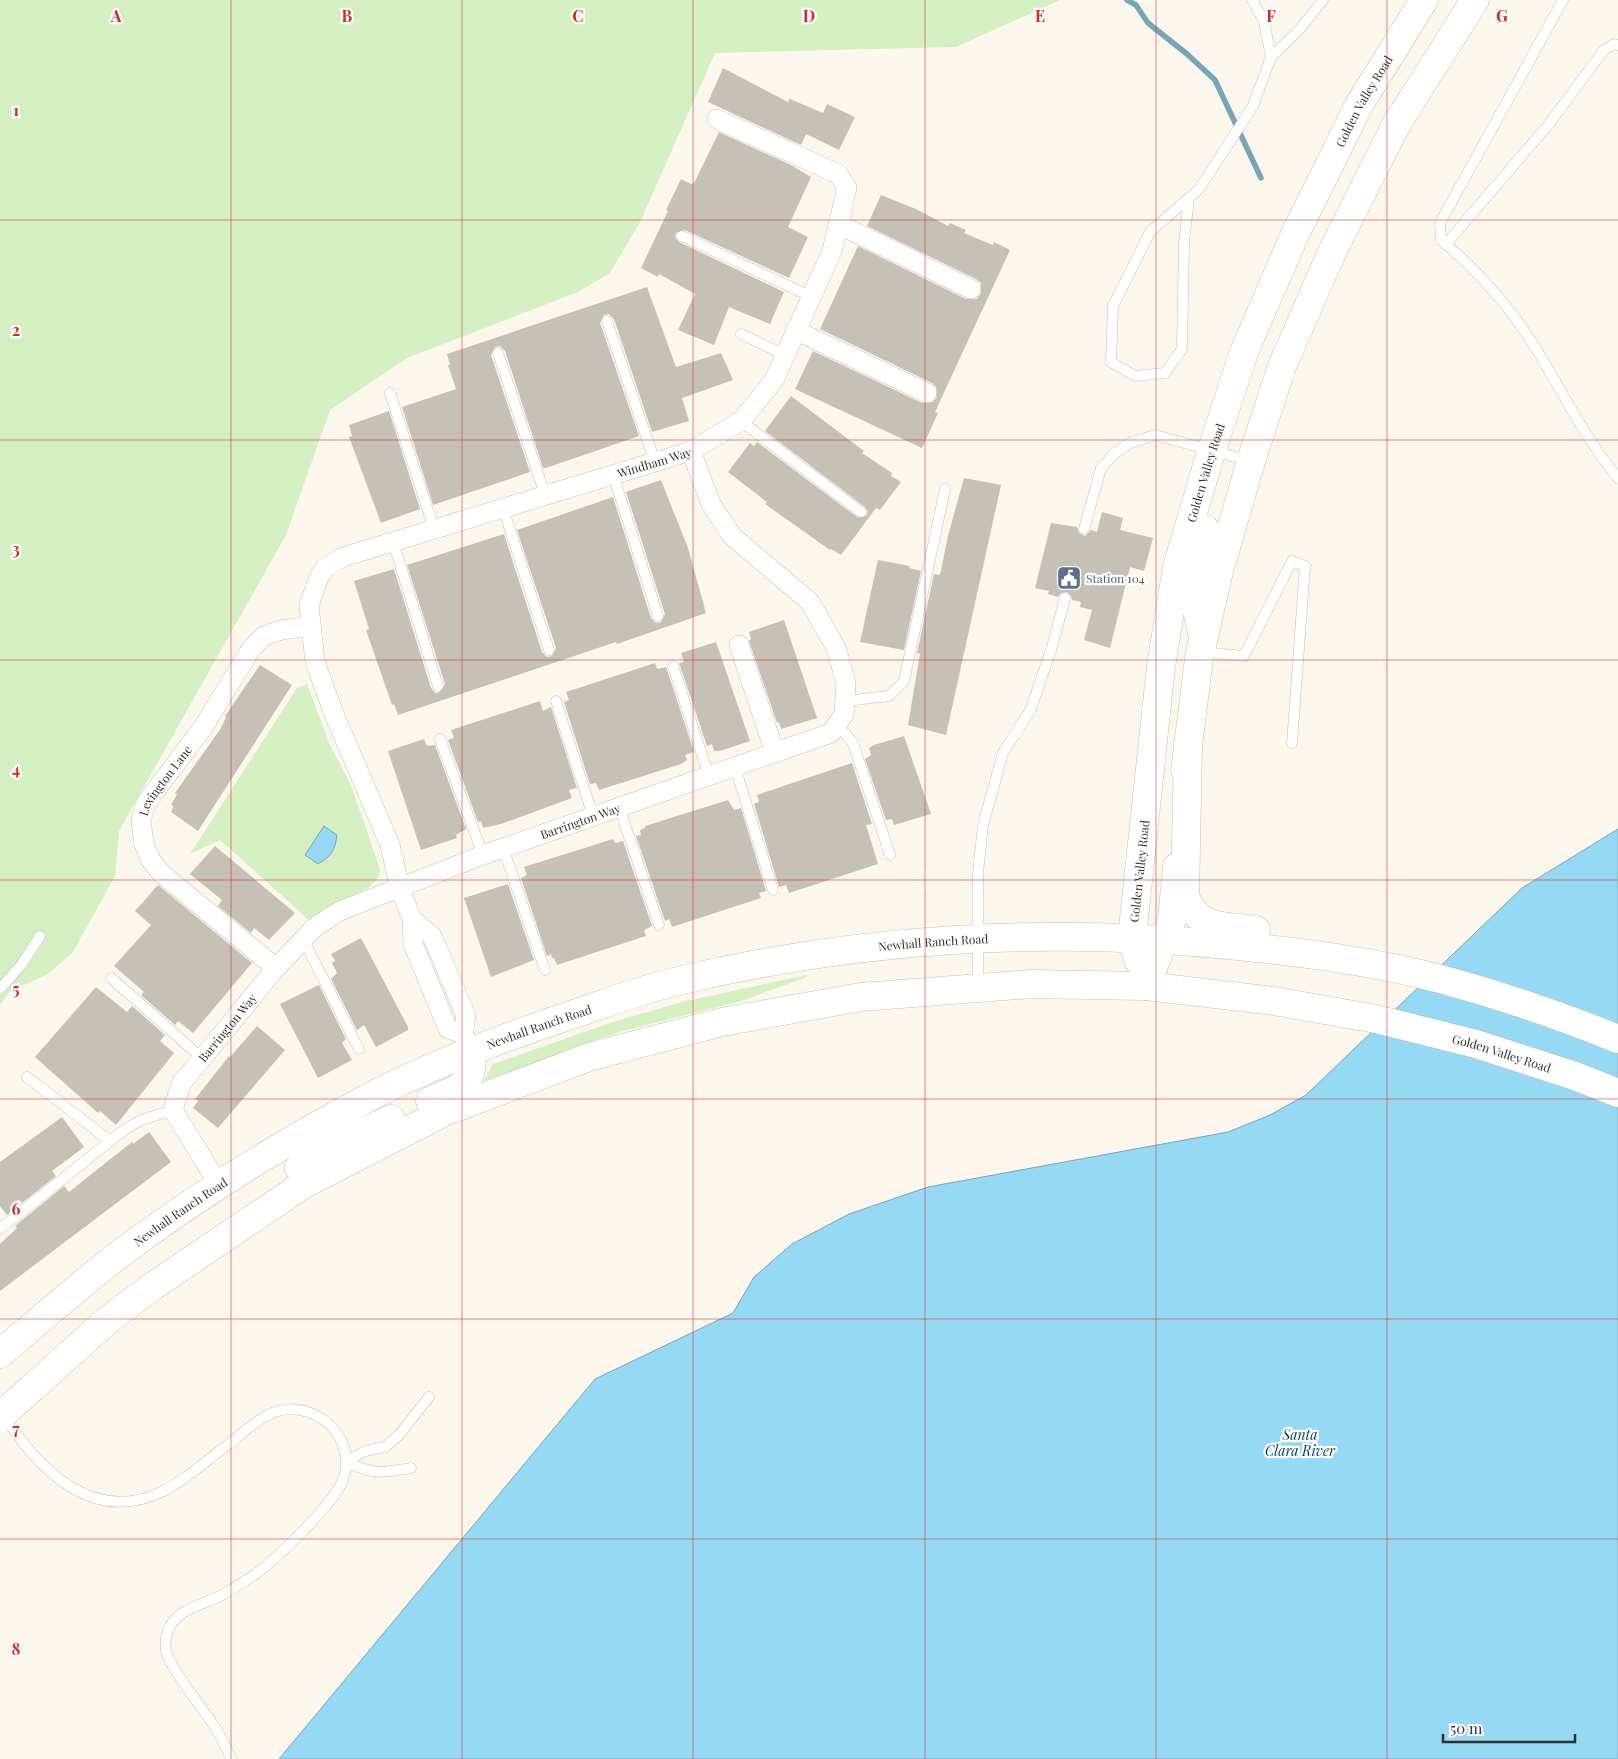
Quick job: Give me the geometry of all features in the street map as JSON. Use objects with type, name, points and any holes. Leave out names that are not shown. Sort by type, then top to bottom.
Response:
[{"type":"main road","name":"Golden Valley Road","points":[[1424,0],[1359,105],[1296,232],[1244,352],[1212,449],[1177,567],[1161,666],[1132,937],[1146,986],[1274,1002],[1376,1019],[1476,1044],[1575,1076],[1618,1093]]},
{"type":"main road","points":[[0,1417],[109,1319],[306,1183],[434,1117],[589,1057],[722,1022],[852,999],[1031,984],[1146,986],[1172,919],[1188,745],[1202,645],[1218,575],[1251,461],[1282,366],[1334,250],[1396,125],[1475,0]]},
{"type":"main road","points":[[1196,502],[1206,506],[1209,514],[1199,552],[1194,596],[1202,645]]},
{"type":"main road","points":[[1188,745],[1185,897],[1192,913],[1204,922],[1288,935],[1315,955]]},
{"type":"main road","name":"Newhall Ranch Road","points":[[3,1352],[127,1249],[220,1185],[367,1098],[467,1042],[535,1027],[670,983],[789,957],[978,938],[1132,937],[1163,939]]},
{"type":"main road","points":[[1163,939],[1315,955],[1442,979],[1565,1018],[1618,1039]]},
{"type":"main road","points":[[195,1258],[246,1200],[341,1142],[457,1089],[469,1079],[473,1066],[467,1042]]},
{"type":"street","name":"Windham Way","points":[[310,626],[309,605],[320,575],[326,567],[342,557],[691,450],[741,421],[774,380],[810,296],[832,251],[847,188],[838,174],[717,119]]},
{"type":"street","points":[[838,224],[971,289]]},
{"type":"street","points":[[795,330],[927,393]]},
{"type":"street","points":[[691,450],[711,504],[732,536],[810,602],[837,650],[846,684],[844,714],[837,724]]},
{"type":"street","points":[[310,626],[315,662],[334,714],[390,846],[400,889],[412,919],[431,935],[437,947],[466,1016],[467,1042]]},
{"type":"street","name":"Lexington Lane","points":[[276,968],[161,873],[150,859],[144,844],[141,820],[146,803],[202,729],[251,649],[264,636],[282,630],[310,626]]},
{"type":"street","points":[[739,645],[775,753]]},
{"type":"street","name":"Barrington Way","points":[[174,1110],[181,1084],[276,968],[315,927],[340,911],[483,855],[831,733],[837,724]]},
{"type":"street","points":[[174,1110],[220,1185]]},
{"type":"lane","points":[[1252,0],[1264,21],[1271,57]]},
{"type":"lane","points":[[1188,198],[1184,242],[1182,349],[1165,373],[1135,376],[1111,362],[1113,306],[1150,232],[1188,198],[1199,189],[1253,106],[1271,57],[1300,29],[1323,0]]},
{"type":"lane","points":[[1563,0],[1440,223],[1441,240],[1485,280],[1517,321],[1548,368],[1570,408],[1618,478]]},
{"type":"lane","points":[[1446,244],[1549,124],[1604,50],[1614,44],[1618,45]]},
{"type":"lane","points":[[682,236],[810,296]]},
{"type":"lane","points":[[607,321],[655,462]]},
{"type":"lane","points":[[740,334],[785,355]]},
{"type":"lane","points":[[498,353],[545,495]]},
{"type":"lane","points":[[390,393],[434,529]]},
{"type":"lane","points":[[741,421],[861,512]]},
{"type":"lane","points":[[1084,529],[1101,468],[1115,453],[1130,443],[1155,435],[1251,461]]},
{"type":"lane","points":[[613,474],[658,616]]},
{"type":"lane","points":[[845,700],[888,696],[904,681],[945,490]]},
{"type":"lane","points":[[503,508],[549,650]]},
{"type":"lane","points":[[393,542],[438,686]]},
{"type":"lane","points":[[1202,645],[1244,656],[1292,561],[1305,566],[1292,743]]},
{"type":"lane","points":[[978,988],[978,873],[983,825],[1003,753],[1031,710],[1052,648],[1065,598]]},
{"type":"lane","points":[[673,666],[709,776]]},
{"type":"lane","points":[[556,701],[593,816]]},
{"type":"lane","points":[[837,724],[853,743],[890,855]]},
{"type":"lane","points":[[440,740],[483,855]]},
{"type":"lane","points":[[735,767],[773,890]]},
{"type":"lane","points":[[620,807],[659,925]]},
{"type":"lane","points":[[503,848],[545,970]]},
{"type":"lane","points":[[0,989],[22,964],[40,936]]},
{"type":"lane","points":[[303,939],[359,1049]]},
{"type":"lane","points":[[111,978],[202,1058]]},
{"type":"lane","points":[[27,1077],[110,1141]]},
{"type":"lane","points":[[0,1229],[110,1141],[141,1120],[174,1110]]},
{"type":"lane","points":[[346,1462],[365,1451],[385,1447],[399,1435],[429,1397]]},
{"type":"lane","points":[[0,1408],[21,1441],[52,1475],[81,1493],[108,1501],[138,1501],[161,1492],[187,1476],[256,1423],[276,1412],[297,1409],[316,1414],[330,1426],[340,1439],[347,1471],[338,1489],[321,1511],[269,1564],[222,1595],[174,1618],[168,1631],[165,1646],[169,1659],[210,1718],[231,1759]]},
{"type":"lane","points":[[346,1462],[376,1473],[411,1468]]},
{"type":"green space","points":[[0,0],[1060,0],[956,47],[715,53],[640,222],[610,273],[578,292],[407,358],[330,410],[286,535],[119,831],[115,876],[73,952],[48,974],[9,992],[0,1005]]},
{"type":"green space","points":[[307,684],[330,745],[351,785],[380,869],[378,878],[370,887],[324,909],[309,920],[220,840],[190,854],[297,688]]},
{"type":"green space","points":[[806,975],[807,977],[741,1001],[619,1032],[484,1081],[493,1064],[616,1021],[682,1002]]},
{"type":"water","points":[[324,826],[337,835],[334,849],[327,858],[318,864],[305,855]]},
{"type":"water","name":"Santa Clara River","points":[[1618,829],[1618,1759],[279,1759],[595,1379],[733,1313],[754,1277],[792,1244],[849,1214],[928,1187],[1228,1132],[1270,1115],[1306,1095],[1522,888]]},
{"type":"building","points":[[723,68],[788,102],[790,99],[823,113],[827,104],[855,117],[839,150],[806,134],[801,145],[708,102]]},
{"type":"building","points":[[719,132],[791,165],[811,177],[788,227],[808,237],[789,278],[685,230],[676,233],[675,237],[679,242],[784,292],[770,324],[729,307],[714,345],[678,330],[695,294],[659,274],[658,277],[641,268],[681,179],[691,184],[694,183]]},
{"type":"building","points":[[881,195],[916,209],[948,226],[950,223],[966,230],[964,233],[993,245],[994,242],[1010,250],[935,412],[938,413],[922,448],[795,389],[813,351],[922,403],[933,402],[937,397],[936,387],[932,383],[820,329],[858,246],[966,299],[977,299],[981,293],[981,283],[976,279],[867,226]]},
{"type":"building","points":[[647,287],[676,367],[721,353],[733,380],[682,398],[689,421],[652,432],[614,319],[609,314],[604,315],[600,323],[639,436],[543,468],[505,351],[500,346],[495,347],[491,355],[530,472],[433,505],[402,407],[456,389],[448,365],[450,365],[447,354]]},
{"type":"building","points":[[791,396],[864,451],[862,453],[892,473],[891,476],[901,482],[880,510],[876,508],[841,555],[830,550],[765,504],[767,502],[728,472],[750,443],[754,446],[757,442],[857,517],[866,516],[868,512],[865,507],[765,431]]},
{"type":"building","points":[[389,411],[420,509],[381,523],[349,437],[352,436],[349,425]]},
{"type":"building","points":[[964,478],[1001,485],[946,735],[908,725],[920,654],[917,653],[934,574],[940,575],[948,536]]},
{"type":"building","points":[[661,480],[688,548],[706,613],[398,715],[394,704],[392,705],[366,630],[369,629],[354,581],[394,569],[431,688],[436,693],[440,692],[445,684],[407,565],[504,534],[542,652],[547,657],[552,656],[556,648],[517,530],[613,497],[651,618],[656,623],[661,622],[665,614],[626,492]]},
{"type":"building","name":"Station 104","points":[[1102,512],[1123,518],[1120,530],[1153,538],[1144,571],[1130,567],[1110,648],[1084,640],[1092,610],[1080,607],[1081,602],[1072,600],[1067,592],[1061,593],[1058,597],[1048,594],[1049,591],[1035,588],[1051,523],[1077,527],[1079,533],[1085,536],[1091,530],[1097,532]]},
{"type":"building","points":[[878,560],[910,566],[909,568],[921,571],[904,650],[860,642]]},
{"type":"building","points":[[784,620],[817,718],[781,729],[779,722],[777,723],[749,641],[751,639],[749,632]]},
{"type":"building","points":[[716,642],[750,741],[720,751],[714,751],[712,744],[707,746],[679,663],[684,662],[681,653]]},
{"type":"building","points":[[655,663],[657,669],[666,667],[694,752],[685,755],[687,760],[681,764],[599,790],[596,783],[590,784],[564,702],[569,700],[566,692]]},
{"type":"building","points":[[260,665],[292,685],[198,831],[171,812],[174,806],[171,805],[177,794],[175,793],[221,728],[225,716]]},
{"type":"building","points":[[540,701],[543,711],[551,707],[577,788],[569,790],[572,798],[501,824],[483,828],[481,821],[478,822],[448,740],[454,738],[451,730]]},
{"type":"building","points":[[904,736],[931,814],[894,825],[892,819],[886,820],[865,759],[871,755],[869,748],[874,745]]},
{"type":"building","points":[[424,739],[427,746],[435,745],[466,829],[456,835],[457,838],[421,850],[388,751]]},
{"type":"building","points":[[852,763],[872,824],[866,825],[878,864],[789,893],[786,885],[779,887],[754,804],[759,802],[757,795]]},
{"type":"building","points":[[728,800],[734,810],[741,808],[766,891],[759,893],[761,898],[672,927],[669,919],[665,921],[636,836],[641,835],[640,830],[645,828],[645,826]]},
{"type":"building","points":[[613,839],[615,843],[623,841],[652,926],[644,930],[646,936],[557,965],[551,954],[547,956],[521,878],[527,875],[524,867]]},
{"type":"building","points":[[215,846],[295,913],[269,940],[254,928],[251,933],[218,906],[222,900],[190,874]]},
{"type":"building","points":[[508,884],[534,960],[491,977],[464,898]]},
{"type":"building","points":[[158,885],[252,963],[193,1033],[178,1021],[175,1025],[141,995],[144,992],[114,966],[151,925],[135,911]]},
{"type":"building","points":[[361,938],[408,1027],[408,1030],[376,1047],[364,1025],[357,1030],[331,979],[337,973],[332,963],[335,961],[331,954]]},
{"type":"building","points":[[319,985],[346,1039],[342,1043],[352,1060],[318,1078],[280,1004]]},
{"type":"building","points":[[96,987],[127,1012],[132,1006],[165,1035],[160,1041],[174,1053],[116,1125],[100,1111],[98,1113],[35,1057]]},
{"type":"building","points":[[257,1026],[285,1050],[218,1128],[193,1108],[198,1101],[195,1099],[229,1056]]},
{"type":"building","points":[[62,1117],[84,1147],[52,1171],[56,1176],[7,1215],[0,1206],[0,1162]]},
{"type":"building","points":[[149,1132],[171,1162],[0,1291],[0,1244],[17,1228],[15,1226],[64,1186],[69,1192],[132,1142],[133,1144]]},
{"type":"waterway","points":[[1127,0],[1136,5],[1148,23],[1187,54],[1215,80],[1261,178]]},
{"type":"place","name":"Station 104","points":[[1069,578]]}]
